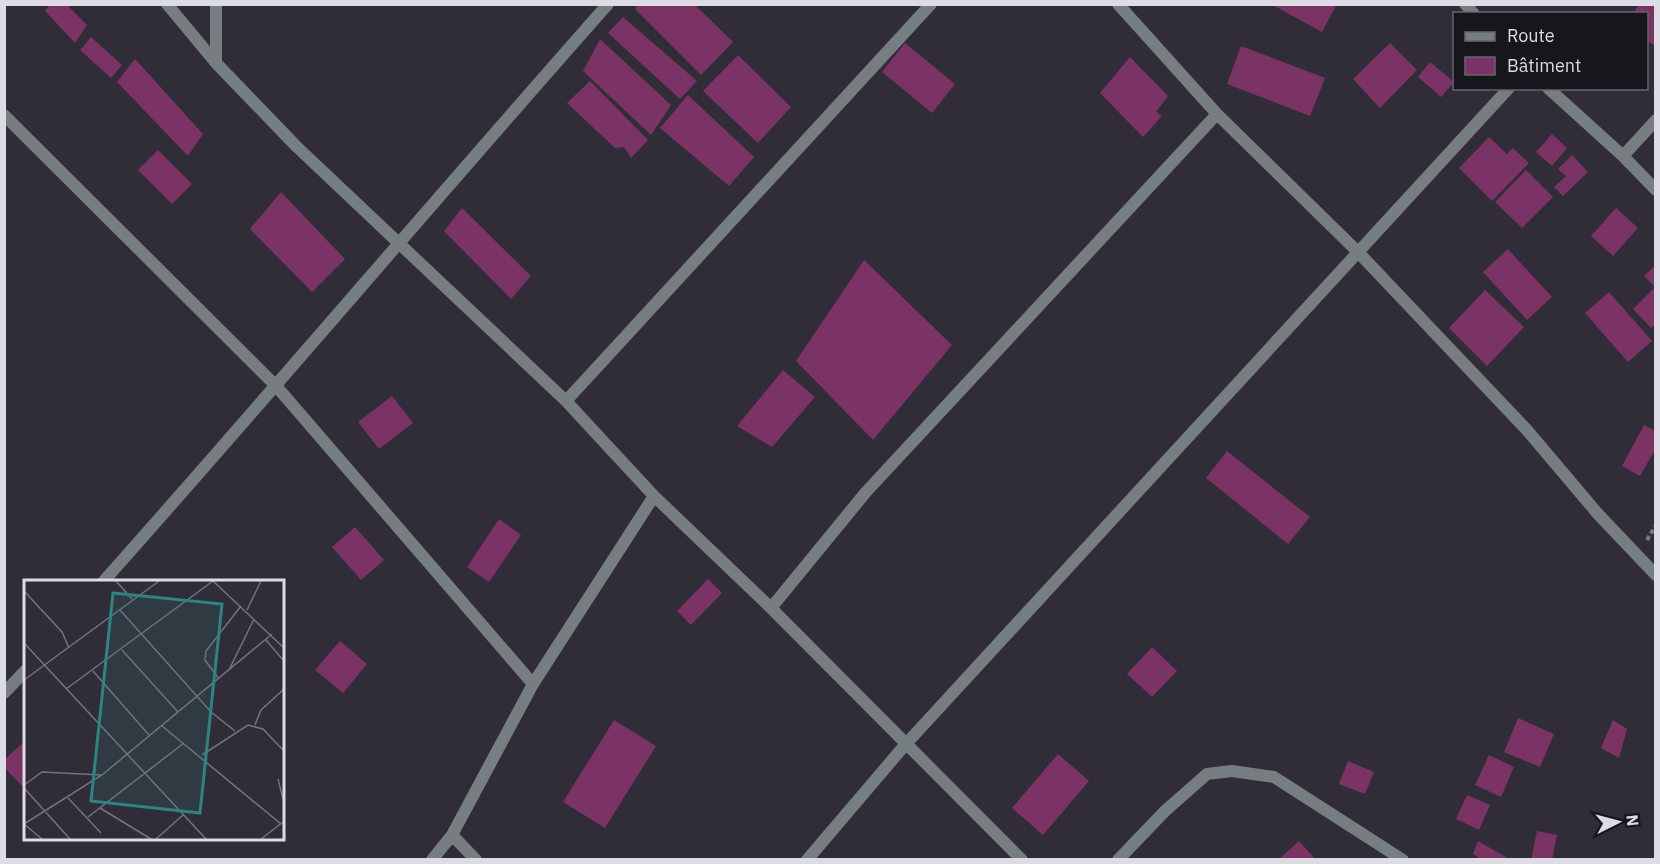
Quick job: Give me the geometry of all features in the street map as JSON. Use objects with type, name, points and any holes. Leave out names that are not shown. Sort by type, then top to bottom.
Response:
[{"type":"street","points":[[166,4],[216,63],[297,147],[566,401],[654,496],[771,608],[1022,860]]},
{"type":"street","points":[[216,4],[216,63]]},
{"type":"street","points":[[105,580],[277,387],[398,241],[608,4]]},
{"type":"street","points":[[566,401],[931,4]]},
{"type":"street","points":[[1118,4],[1217,114],[1358,252],[1526,429],[1598,514],[1656,575]]},
{"type":"street","points":[[807,860],[905,745],[1507,90]]},
{"type":"street","points":[[1550,90],[1623,156],[1656,190]]},
{"type":"street","points":[[771,608],[866,492],[1217,114]]},
{"type":"street","points":[[4,115],[277,387],[533,684]]},
{"type":"street","points":[[1623,156],[1656,120]]},
{"type":"street","points":[[432,860],[452,835],[533,684],[654,496]]},
{"type":"street","points":[[4,693],[24,672]]},
{"type":"street","points":[[1118,860],[1165,811],[1208,774],[1232,771],[1274,777],[1403,860]]},
{"type":"street","points":[[452,835],[476,860]]},
{"type":"building","points":[[50,4],[66,4],[87,25],[75,43],[45,11]]},
{"type":"building","points":[[639,4],[694,4],[733,42],[701,75],[635,9]]},
{"type":"building","points":[[1271,4],[1337,4],[1322,32]]},
{"type":"building","points":[[1639,4],[1656,4],[1656,40],[1653,45],[1648,41],[1648,12],[1634,12]]},
{"type":"building","points":[[623,17],[697,81],[680,99],[608,33]]},
{"type":"building","points":[[91,37],[122,65],[111,78],[80,50]]},
{"type":"building","points":[[600,39],[671,105],[651,135],[583,71]]},
{"type":"building","points":[[905,43],[955,84],[932,113],[882,72]]},
{"type":"building","points":[[1390,43],[1417,70],[1380,108],[1353,79]]},
{"type":"building","points":[[1241,46],[1325,78],[1310,116],[1227,84]]},
{"type":"building","points":[[738,55],[791,107],[758,143],[703,91]]},
{"type":"building","points":[[1130,57],[1168,96],[1156,112],[1162,116],[1143,137],[1100,93]]},
{"type":"building","points":[[135,59],[203,134],[188,156],[117,82]]},
{"type":"building","points":[[1430,62],[1453,83],[1441,97],[1418,77]]},
{"type":"building","points":[[590,81],[648,140],[631,158],[624,147],[615,148],[567,103]]},
{"type":"building","points":[[688,95],[754,157],[729,186],[660,128]]},
{"type":"building","points":[[1552,134],[1567,148],[1552,166],[1536,152]]},
{"type":"building","points":[[1489,137],[1507,154],[1513,148],[1529,163],[1492,201],[1459,168]]},
{"type":"building","points":[[158,150],[192,184],[172,204],[138,170]]},
{"type":"building","points":[[1572,155],[1588,172],[1563,196],[1554,187],[1566,176],[1558,169]]},
{"type":"building","points":[[1526,170],[1553,197],[1522,228],[1495,202]]},
{"type":"building","points":[[281,192],[345,259],[312,292],[250,229]]},
{"type":"building","points":[[462,208],[531,276],[511,299],[444,231]]},
{"type":"building","points":[[1616,208],[1638,228],[1613,256],[1591,236]]},
{"type":"building","points":[[1508,249],[1552,297],[1527,320],[1483,272]]},
{"type":"building","points":[[864,260],[952,345],[873,440],[796,361]]},
{"type":"building","points":[[1656,265],[1656,324],[1651,328],[1633,309],[1655,287],[1644,276]]},
{"type":"building","points":[[1485,290],[1524,327],[1487,366],[1449,328]]},
{"type":"building","points":[[1609,292],[1652,341],[1628,362],[1585,313]]},
{"type":"building","points":[[783,370],[815,397],[772,447],[737,426]]},
{"type":"building","points":[[392,396],[413,423],[379,449],[358,422]]},
{"type":"building","points":[[1644,425],[1656,431],[1656,448],[1640,476],[1622,466]]},
{"type":"building","points":[[1227,451],[1310,517],[1288,544],[1206,478]]},
{"type":"building","points":[[499,519],[521,535],[489,582],[467,567]]},
{"type":"building","points":[[355,527],[384,560],[361,580],[332,547]]},
{"type":"building","points":[[708,579],[722,593],[691,625],[677,611]]},
{"type":"building","points":[[340,641],[367,664],[343,693],[315,670]]},
{"type":"building","points":[[1152,647],[1177,671],[1152,697],[1127,674]]},
{"type":"building","points":[[1518,718],[1554,734],[1540,767],[1504,752]]},
{"type":"building","points":[[614,720],[656,746],[605,828],[563,802]]},
{"type":"building","points":[[1613,720],[1627,729],[1619,758],[1601,748]]},
{"type":"building","points":[[24,742],[24,784],[22,786],[4,767],[4,760]]},
{"type":"building","points":[[1058,754],[1089,781],[1043,835],[1012,808]]},
{"type":"building","points":[[1489,755],[1514,767],[1501,797],[1475,785]]},
{"type":"building","points":[[1348,761],[1374,772],[1365,794],[1339,784]]},
{"type":"building","points":[[1467,795],[1490,805],[1479,830],[1456,819]]},
{"type":"building","points":[[1537,831],[1557,835],[1552,860],[1531,860]]},
{"type":"building","points":[[1299,841],[1316,860],[1278,860]]},
{"type":"building","points":[[1478,841],[1511,860],[1483,860],[1473,854]]}]
